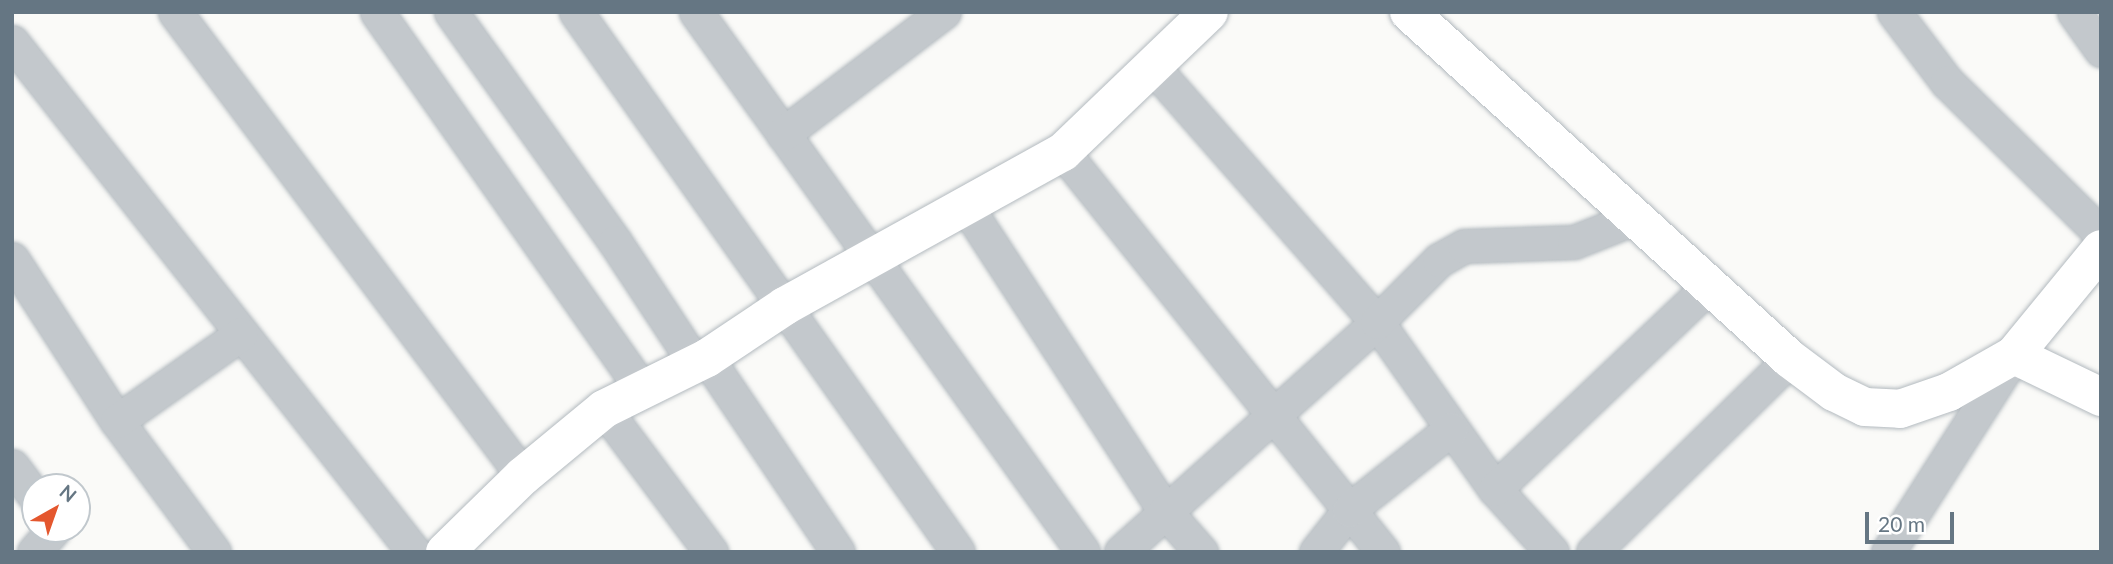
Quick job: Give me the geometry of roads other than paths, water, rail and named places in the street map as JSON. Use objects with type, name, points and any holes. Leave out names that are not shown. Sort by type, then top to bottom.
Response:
[{"type":"street","points":[[175,12],[523,476]]},
{"type":"street","points":[[377,12],[642,389]]},
{"type":"street","points":[[451,12],[838,552]]},
{"type":"street","points":[[576,12],[958,552]]},
{"type":"street","points":[[696,12],[1083,552]]},
{"type":"street","points":[[782,134],[944,12]]},
{"type":"street","points":[[444,552],[523,476],[604,409],[700,360],[785,306],[1063,152],[1209,12]]},
{"type":"street","points":[[1409,12],[1632,219],[1790,359],[1834,392],[1865,407],[1900,409],[1949,392],[2014,355]]},
{"type":"street","points":[[1894,12],[1947,82],[2101,234]]},
{"type":"street","points":[[2074,12],[2101,50]]},
{"type":"street","points":[[12,41],[414,552]]},
{"type":"street","points":[[1152,66],[1377,322],[1495,489],[1552,552]]},
{"type":"street","points":[[1063,152],[1274,411],[1383,552]]},
{"type":"street","points":[[966,206],[1165,511],[1201,552]]},
{"type":"street","points":[[1121,552],[1274,411],[1377,322],[1439,260],[1464,246],[1574,242],[1597,237],[1632,219]]},
{"type":"street","points":[[1888,552],[2014,355],[2101,249]]},
{"type":"street","points":[[12,259],[117,421],[214,552]]},
{"type":"street","points":[[1495,489],[1709,286]]},
{"type":"street","points":[[117,421],[241,334]]},
{"type":"street","points":[[2014,355],[2101,397]]},
{"type":"street","points":[[1593,552],[1790,359]]},
{"type":"street","points":[[604,409],[711,552]]},
{"type":"street","points":[[1316,552],[1349,510],[1451,429]]}]
